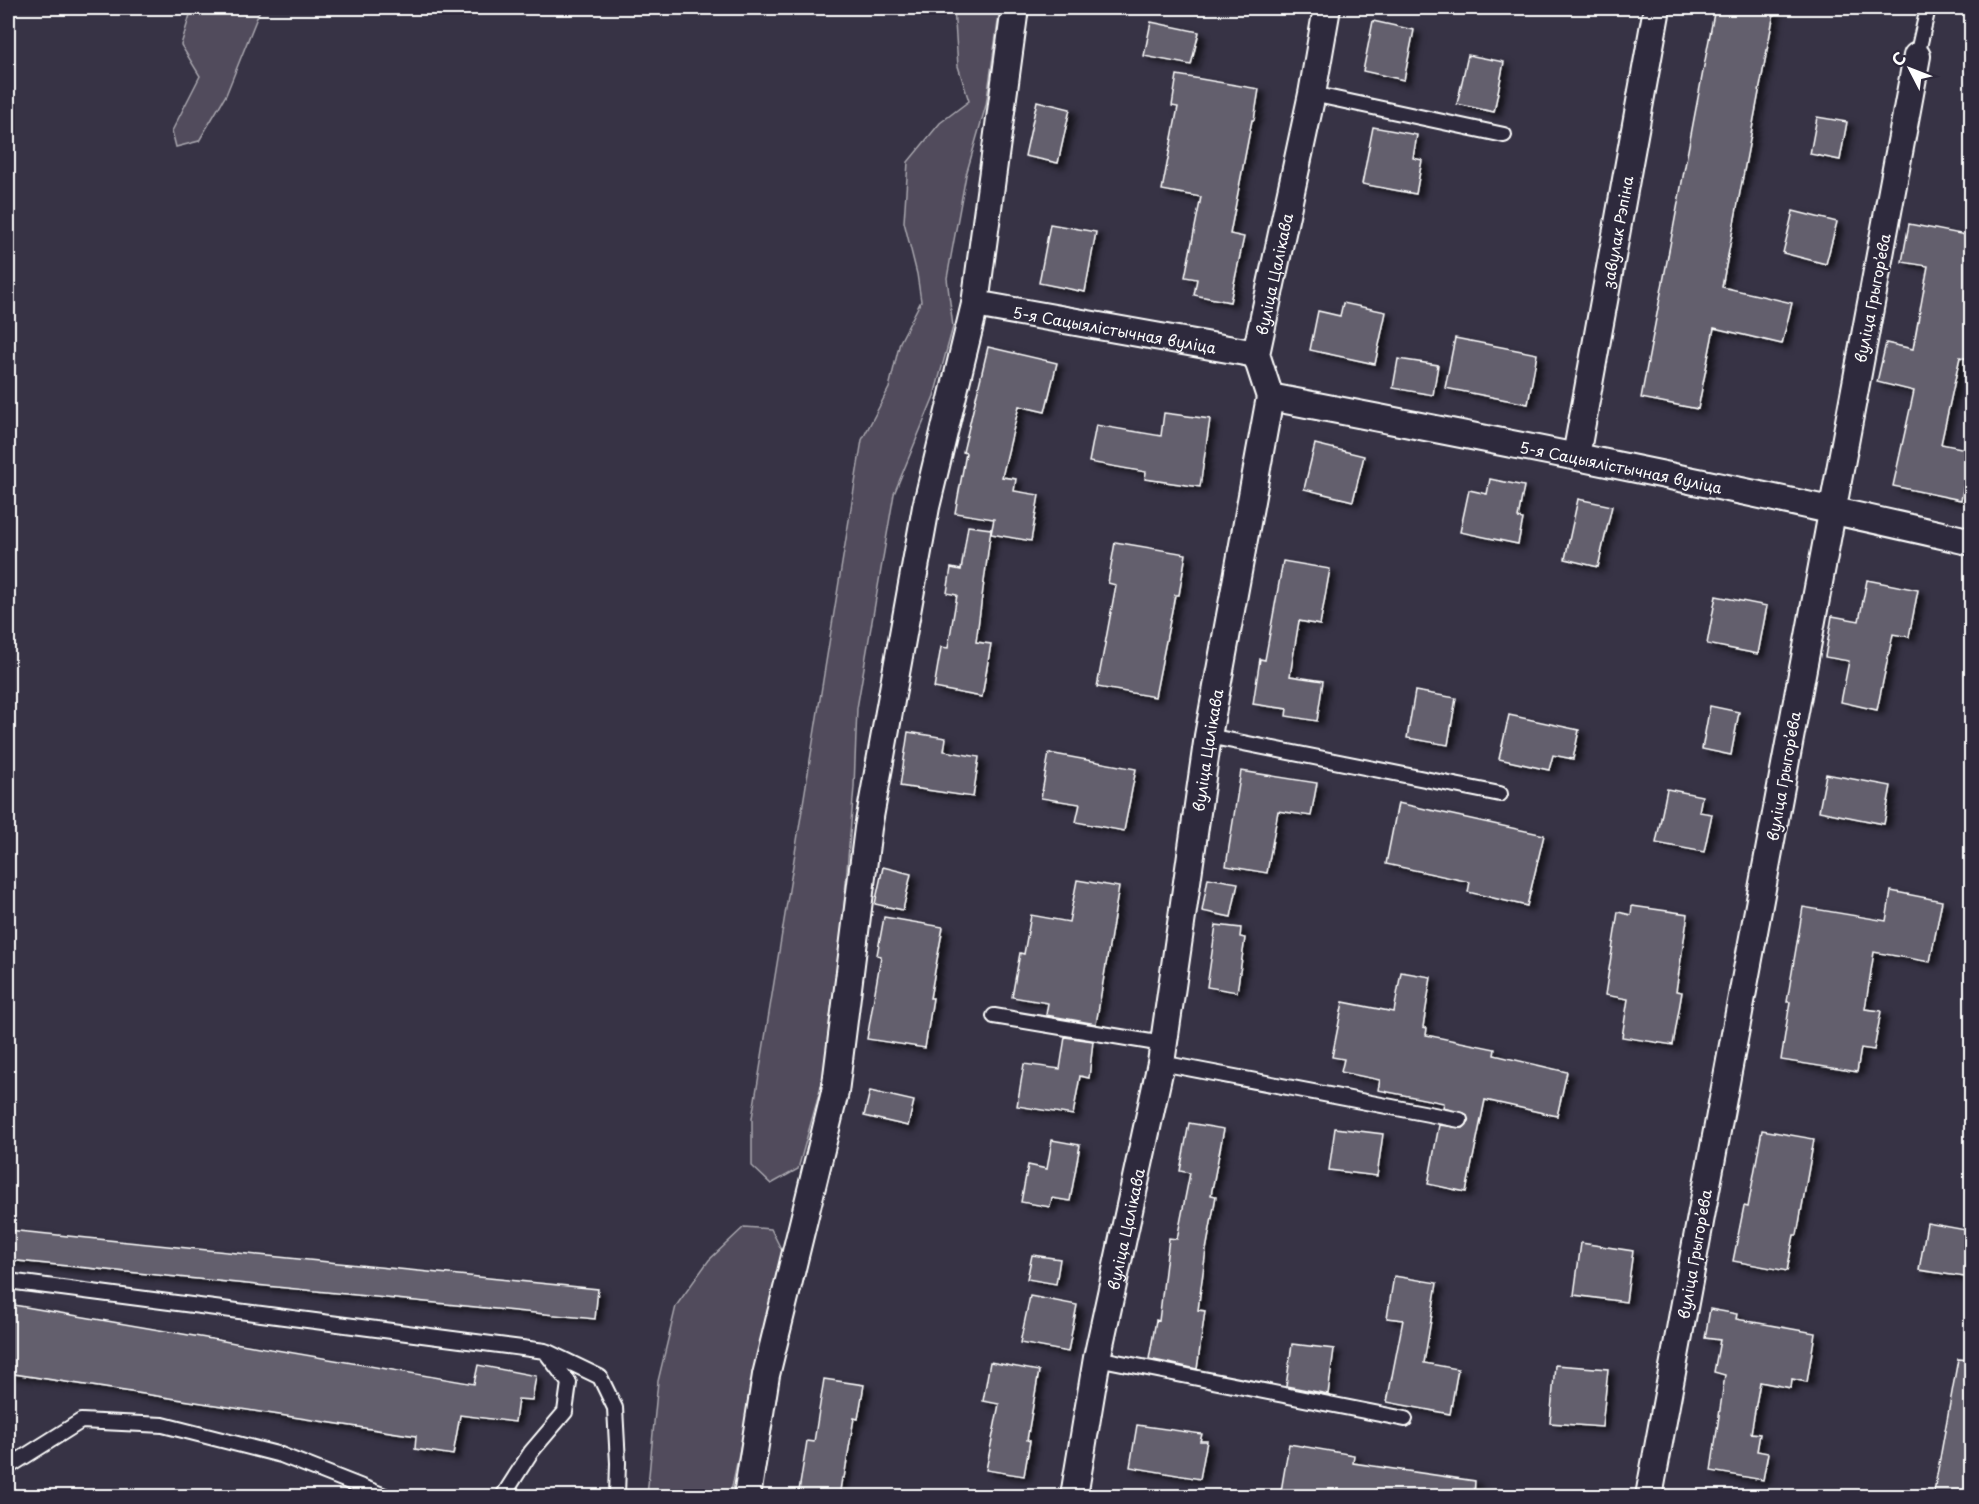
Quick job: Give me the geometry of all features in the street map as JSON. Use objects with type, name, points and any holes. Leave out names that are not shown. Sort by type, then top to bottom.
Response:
[{"type":"street","points":[[747,1497],[766,1375],[835,1092],[868,828],[926,507],[975,304],[1015,8]]},
{"type":"street","name":"вуліца Цалікава","points":[[1074,1497],[1097,1358],[1162,1054],[1208,736],[1270,397],[1256,354],[1312,94],[1327,8]]},
{"type":"street","name":"завулак Рэпіна","points":[[1576,456],[1657,8]]},
{"type":"street","name":"вуліца Грыгорʼева","points":[[1649,1497],[1917,56]]},
{"type":"street","name":"5-я Сацыялістычная вуліца","points":[[975,304],[1256,354]]},
{"type":"street","name":"5-я Сацыялістычная вуліца","points":[[1270,397],[1576,456],[1971,542]]},
{"type":"lane","points":[[1917,56],[1928,8]]},
{"type":"lane","points":[[1312,94],[1504,135]]},
{"type":"lane","points":[[1208,736],[1500,794]]},
{"type":"lane","points":[[994,1016],[1460,1120]]},
{"type":"lane","points":[[8,1281],[544,1351],[600,1377],[615,1408],[617,1497]]},
{"type":"lane","points":[[503,1497],[531,1452],[565,1412],[568,1383],[544,1351]]},
{"type":"lane","points":[[1097,1358],[1405,1419]]},
{"type":"lane","points":[[8,1467],[81,1421],[163,1425],[281,1455],[385,1497]]},
{"type":"shaded area","points":[[192,8],[262,8],[226,95],[199,141],[176,147],[172,131],[200,76],[181,45]]},
{"type":"shaded area","points":[[954,8],[1000,8],[986,105],[966,175],[947,278],[953,327],[934,396],[894,494],[857,708],[854,787],[832,1048],[798,1169],[771,1184],[752,1166],[752,1118],[862,440],[889,388],[900,342],[921,301],[904,222],[908,162],[940,123],[969,101],[958,66]]},
{"type":"shaded area","points":[[744,1227],[771,1229],[782,1251],[730,1496],[647,1496],[658,1381],[676,1306],[709,1260]]},
{"type":"building","points":[[1715,8],[1775,8],[1722,287],[1792,303],[1782,344],[1714,328],[1698,409],[1641,398]]},
{"type":"building","points":[[1373,21],[1414,30],[1404,80],[1363,71]]},
{"type":"building","points":[[1151,22],[1199,32],[1191,65],[1144,56]]},
{"type":"building","points":[[1468,55],[1504,62],[1494,112],[1457,104]]},
{"type":"building","points":[[1177,75],[1259,89],[1230,234],[1244,237],[1230,302],[1194,295],[1197,279],[1185,277],[1201,197],[1162,190],[1178,107],[1172,106]]},
{"type":"building","points":[[1037,101],[1070,109],[1058,163],[1025,156]]},
{"type":"building","points":[[1817,117],[1847,122],[1840,160],[1810,154]]},
{"type":"building","points":[[1373,127],[1417,135],[1413,158],[1422,160],[1416,194],[1362,184]]},
{"type":"building","points":[[1793,211],[1837,222],[1826,264],[1783,253]]},
{"type":"building","points":[[1050,224],[1096,232],[1085,292],[1039,283]]},
{"type":"building","points":[[1909,224],[1971,236],[1971,360],[1960,357],[1941,444],[1971,450],[1961,500],[1893,486],[1914,391],[1877,382],[1886,343],[1913,349],[1928,266],[1902,262]]},
{"type":"building","points":[[1343,303],[1386,312],[1375,364],[1310,350],[1318,311],[1340,316]]},
{"type":"building","points":[[1455,338],[1537,354],[1528,404],[1445,388]]},
{"type":"building","points":[[988,347],[1057,363],[1045,412],[1019,406],[1002,477],[1016,479],[1014,491],[1039,495],[1031,541],[991,534],[994,519],[955,513],[966,453],[963,452]]},
{"type":"building","points":[[1398,359],[1438,365],[1433,395],[1393,388]]},
{"type":"building","points":[[1164,413],[1210,419],[1200,487],[1145,479],[1146,472],[1089,462],[1096,425],[1161,436]]},
{"type":"building","points":[[1315,444],[1364,456],[1353,501],[1304,489]]},
{"type":"building","points":[[1490,479],[1524,486],[1518,518],[1523,519],[1518,544],[1460,532],[1469,490],[1487,494]]},
{"type":"building","points":[[1578,499],[1612,506],[1598,567],[1565,559]]},
{"type":"building","points":[[968,526],[991,529],[976,642],[991,644],[982,697],[934,688],[941,647],[948,648],[957,595],[947,593],[951,568],[961,570]]},
{"type":"building","points":[[1115,542],[1186,554],[1179,595],[1175,595],[1155,697],[1097,687],[1116,585],[1108,583]]},
{"type":"building","points":[[1283,561],[1330,569],[1320,625],[1299,621],[1290,676],[1323,681],[1317,721],[1286,716],[1287,709],[1253,704],[1260,659],[1265,660]]},
{"type":"building","points":[[1867,580],[1918,590],[1909,637],[1893,634],[1877,710],[1841,702],[1849,661],[1825,657],[1832,616],[1859,621]]},
{"type":"building","points":[[1716,596],[1767,606],[1758,654],[1707,644]]},
{"type":"building","points":[[1415,691],[1456,698],[1448,745],[1407,738]]},
{"type":"building","points":[[1710,706],[1739,712],[1731,755],[1702,749]]},
{"type":"building","points":[[1509,715],[1579,730],[1573,759],[1553,755],[1549,770],[1499,759]]},
{"type":"building","points":[[908,732],[946,738],[944,751],[979,757],[973,797],[900,786]]},
{"type":"building","points":[[1049,753],[1136,769],[1124,831],[1076,822],[1080,804],[1041,798]]},
{"type":"building","points":[[1241,771],[1317,783],[1311,816],[1278,811],[1267,873],[1226,866]]},
{"type":"building","points":[[1826,774],[1891,786],[1884,824],[1819,811]]},
{"type":"building","points":[[1667,789],[1702,796],[1699,812],[1712,814],[1704,852],[1656,843]]},
{"type":"building","points":[[1398,803],[1544,835],[1527,906],[1468,892],[1470,882],[1386,864]]},
{"type":"building","points":[[883,867],[911,874],[903,910],[875,904]]},
{"type":"building","points":[[1208,878],[1238,883],[1231,917],[1202,911]]},
{"type":"building","points":[[1077,880],[1119,887],[1096,1024],[1046,1015],[1048,1003],[1012,997],[1020,953],[1024,954],[1031,915],[1069,922]]},
{"type":"building","points":[[1891,891],[1942,901],[1930,962],[1874,952],[1865,1009],[1881,1011],[1874,1050],[1861,1048],[1857,1072],[1781,1060],[1790,1002],[1787,1002],[1803,907],[1886,921]]},
{"type":"building","points":[[1632,906],[1688,914],[1676,991],[1682,992],[1673,1045],[1622,1037],[1628,999],[1605,995],[1618,912],[1631,915]]},
{"type":"building","points":[[884,917],[943,927],[930,998],[933,998],[925,1048],[867,1039],[881,956],[877,955]]},
{"type":"building","points":[[1216,925],[1241,928],[1240,937],[1245,938],[1237,992],[1207,987]]},
{"type":"building","points":[[1401,972],[1431,977],[1423,1027],[1427,1028],[1426,1035],[1495,1049],[1494,1055],[1567,1072],[1557,1116],[1485,1100],[1466,1192],[1428,1184],[1439,1125],[1463,1128],[1469,1121],[1466,1114],[1443,1108],[1444,1103],[1378,1090],[1380,1080],[1341,1072],[1344,1059],[1332,1057],[1343,1002],[1394,1012]]},
{"type":"building","points":[[1065,1037],[1093,1041],[1089,1078],[1080,1076],[1073,1115],[1017,1106],[1024,1064],[1060,1069]]},
{"type":"building","points":[[870,1091],[914,1101],[908,1126],[864,1116]]},
{"type":"building","points":[[1189,1123],[1224,1129],[1211,1195],[1216,1196],[1198,1310],[1205,1311],[1197,1369],[1149,1359],[1156,1320],[1159,1321],[1169,1238],[1177,1239],[1190,1173],[1180,1171]]},
{"type":"building","points":[[1335,1128],[1383,1134],[1377,1176],[1329,1170]]},
{"type":"building","points":[[1762,1130],[1814,1139],[1797,1235],[1794,1235],[1787,1271],[1733,1261],[1744,1206],[1748,1207]]},
{"type":"building","points":[[1052,1140],[1080,1145],[1070,1201],[1052,1198],[1050,1207],[1021,1202],[1028,1165],[1047,1169]]},
{"type":"building","points":[[1927,1223],[1966,1230],[1964,1243],[1971,1244],[1971,1278],[1919,1270]]},
{"type":"building","points":[[8,1230],[598,1289],[595,1319],[8,1260]]},
{"type":"building","points":[[1581,1243],[1633,1251],[1626,1302],[1574,1295]]},
{"type":"building","points":[[1032,1255],[1060,1259],[1056,1284],[1027,1279]]},
{"type":"building","points":[[1394,1276],[1437,1283],[1424,1363],[1458,1369],[1450,1414],[1387,1402],[1403,1320],[1387,1318]]},
{"type":"building","points":[[1030,1296],[1077,1305],[1068,1352],[1020,1343]]},
{"type":"building","points":[[8,1304],[474,1384],[478,1365],[536,1376],[532,1400],[518,1399],[515,1422],[460,1415],[453,1455],[415,1449],[416,1436],[8,1373]]},
{"type":"building","points":[[1710,1309],[1737,1314],[1736,1319],[1815,1333],[1807,1382],[1792,1379],[1791,1388],[1760,1382],[1751,1433],[1760,1434],[1757,1451],[1768,1453],[1763,1480],[1711,1471],[1725,1375],[1714,1372],[1720,1340],[1705,1338]]},
{"type":"building","points":[[1292,1344],[1334,1349],[1328,1394],[1286,1386]]},
{"type":"building","points":[[1958,1359],[1971,1360],[1971,1497],[1933,1497]]},
{"type":"building","points":[[990,1362],[1039,1371],[1027,1440],[1030,1441],[1024,1476],[986,1470],[999,1404],[983,1401]]},
{"type":"building","points":[[1555,1365],[1608,1369],[1602,1427],[1550,1423]]},
{"type":"building","points":[[824,1379],[864,1385],[858,1419],[854,1418],[839,1497],[798,1497],[807,1441],[814,1442]]},
{"type":"building","points":[[1137,1425],[1202,1434],[1200,1441],[1207,1441],[1200,1479],[1130,1467]]},
{"type":"building","points":[[1289,1444],[1354,1455],[1353,1463],[1475,1481],[1474,1497],[1280,1497]]}]
